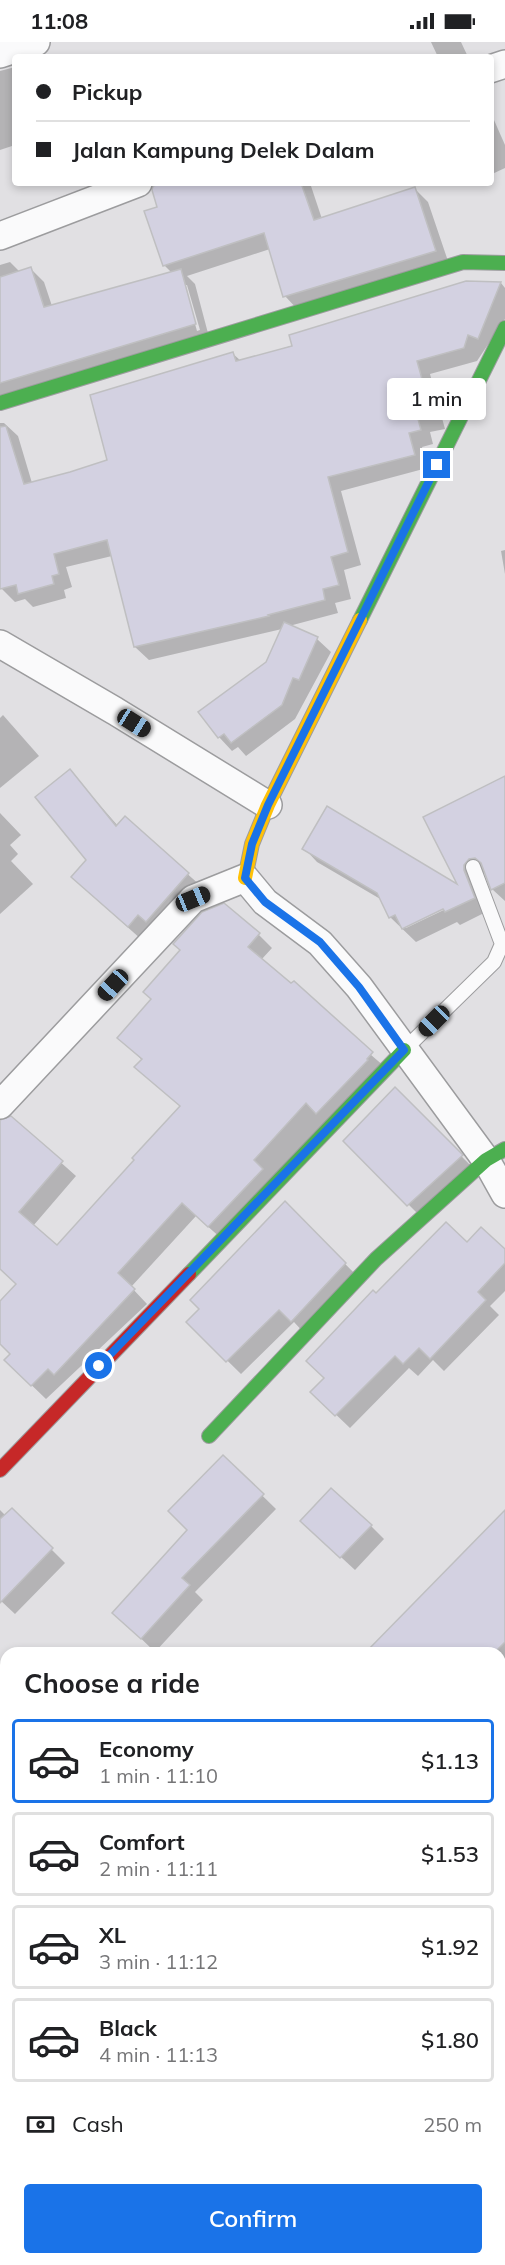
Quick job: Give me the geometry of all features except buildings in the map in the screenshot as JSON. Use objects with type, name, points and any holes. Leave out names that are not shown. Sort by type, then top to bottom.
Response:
[{"type":"street","points":[[0,54],[36,42]]},
{"type":"street","points":[[0,236],[130,186]]},
{"type":"street","points":[[0,403],[463,262],[505,263]]},
{"type":"street","points":[[245,878],[252,844],[268,805],[505,328]]},
{"type":"street","points":[[0,644],[268,805]]},
{"type":"street","points":[[245,878],[265,902],[320,942],[359,987],[404,1050],[495,1155],[505,1194]]},
{"type":"street","points":[[0,1105],[193,899],[245,878]]},
{"type":"street","points":[[0,1470],[404,1050]]},
{"type":"street","points":[[209,1436],[376,1259],[495,1155]]},
{"type":"lane","points":[[404,1050],[494,962],[502,944],[473,867]]},
{"type":"traffic: fast","points":[[0,403],[463,262],[505,263]]},
{"type":"traffic: fast","points":[[360,620],[505,328]]},
{"type":"traffic: fast","points":[[189,1274],[404,1050]]},
{"type":"traffic: fast","points":[[209,1436],[376,1259],[486,1160],[505,1149]]},
{"type":"traffic: slow","points":[[245,878],[252,844],[268,805],[360,620]]},
{"type":"traffic: jam","points":[[0,1470],[189,1274]]},
{"type":"route","points":[[99,1366],[404,1050],[359,987],[320,942],[265,902],[245,878],[252,844],[268,805],[437,465]]}]
